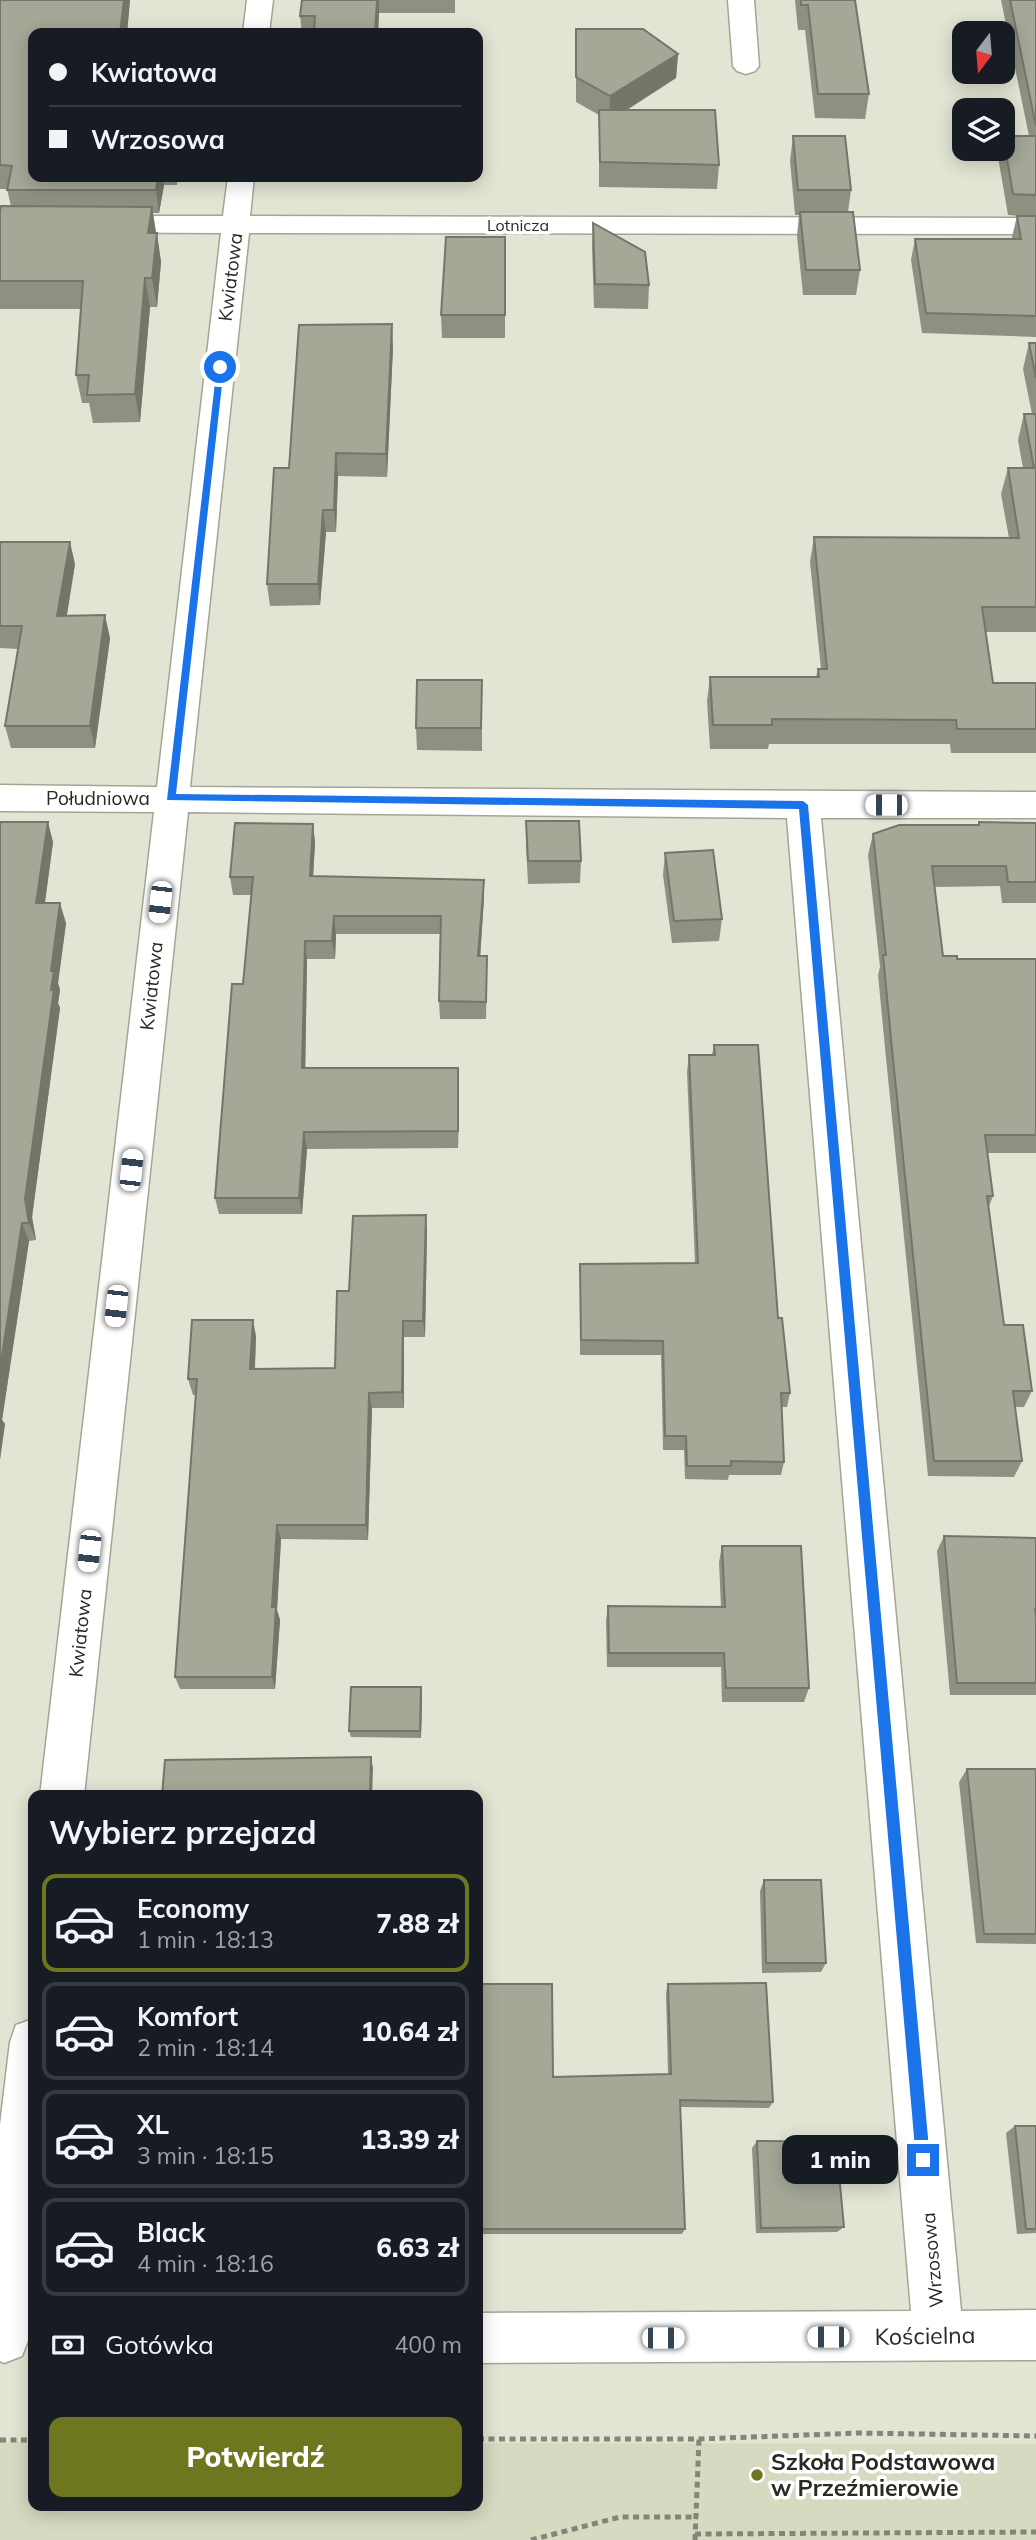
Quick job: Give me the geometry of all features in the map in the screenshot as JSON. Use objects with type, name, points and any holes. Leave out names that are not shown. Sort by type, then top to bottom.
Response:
[{"type":"street","points":[[257,28],[260,0]]},
{"type":"street","points":[[741,0],[746,66]]},
{"type":"street","name":"Kwiatowa","points":[[63,1790],[240,182]]},
{"type":"street","name":"Lotnicza","points":[[0,224],[1036,226]]},
{"type":"street","name":"Południowa","points":[[0,798],[171,797],[803,805],[1036,804]]},
{"type":"street","name":"Wrzosowa","points":[[803,805],[938,2335]]},
{"type":"street","points":[[12,2338],[10,2249],[28,2087]]},
{"type":"street","name":"Kościelna","points":[[483,2338],[1036,2335]]},
{"type":"path","points":[[483,2439],[699,2439],[859,2432],[1036,2436]]},
{"type":"path","points":[[699,2439],[695,2537],[1036,2532]]},
{"type":"path","points":[[0,2440],[28,2440]]},
{"type":"path","points":[[531,2540],[620,2517],[697,2517]]},
{"type":"shaded area","name":"Szkoła Podstawowa w Przeźmierowie","points":[[0,2442],[28,2442],[28,2511],[483,2511],[483,2443],[1036,2444],[1036,2540],[0,2540]]},
{"type":"building","points":[[0,0],[124,0],[121,28],[28,28],[28,182],[157,182],[156,190],[7,190],[12,166],[0,165]]},
{"type":"building","points":[[302,0],[377,0],[375,28],[314,28],[315,16],[300,16]]},
{"type":"building","points":[[801,0],[855,0],[869,94],[818,94],[808,5],[801,5]]},
{"type":"building","points":[[1010,0],[1036,0],[1036,126],[1015,21]]},
{"type":"building","points":[[576,29],[643,29],[678,54],[610,96],[576,77]]},
{"type":"building","points":[[599,110],[715,110],[719,165],[600,162]]},
{"type":"building","points":[[793,136],[845,136],[851,190],[798,190]]},
{"type":"building","points":[[1015,136],[1036,136],[1036,195],[1013,194],[1007,161],[1015,161]]},
{"type":"building","points":[[1,206],[152,207],[148,233],[157,233],[152,278],[145,278],[135,394],[87,395],[89,375],[76,375],[83,281],[0,281]]},
{"type":"building","points":[[800,212],[853,212],[860,270],[806,270]]},
{"type":"building","points":[[1017,216],[1036,216],[1036,316],[926,313],[915,239],[1021,239]]},
{"type":"building","points":[[593,223],[645,252],[649,285],[595,284]]},
{"type":"building","points":[[446,237],[505,237],[505,315],[441,315]]},
{"type":"building","points":[[392,324],[386,454],[336,453],[334,510],[323,510],[318,584],[267,584],[274,468],[289,468],[299,325]]},
{"type":"building","points":[[1029,343],[1036,343],[1036,378]]},
{"type":"building","points":[[1024,414],[1036,414],[1036,607],[982,607],[993,683],[1036,683],[1036,729],[957,729],[956,720],[772,719],[772,725],[713,725],[710,677],[819,677],[818,669],[827,669],[814,537],[1019,538],[1008,468],[1034,468]]},
{"type":"building","points":[[0,542],[70,542],[57,616],[105,615],[90,726],[5,726],[22,626],[0,626]]},
{"type":"building","points":[[417,680],[482,680],[481,728],[416,728]]},
{"type":"building","points":[[526,821],[579,821],[581,861],[528,861]]},
{"type":"building","points":[[0,822],[48,822],[36,903],[60,903],[51,971],[54,971],[51,990],[54,989],[25,1199],[29,1223],[22,1223],[0,1369]]},
{"type":"building","points":[[979,822],[1036,823],[1036,882],[1008,882],[1006,866],[932,866],[943,956],[957,956],[957,959],[1036,959],[1036,1135],[985,1135],[993,1196],[987,1196],[1004,1325],[1023,1325],[1032,1391],[1013,1391],[1022,1461],[934,1461],[873,834],[899,825],[979,825]]},
{"type":"building","points":[[235,823],[313,824],[310,876],[484,880],[478,956],[487,956],[486,1002],[439,1001],[441,916],[334,916],[332,941],[305,941],[302,1068],[458,1068],[458,1131],[304,1132],[299,1198],[215,1198],[232,984],[243,984],[253,877],[230,877]]},
{"type":"building","points":[[713,850],[722,919],[674,921],[665,853]]},
{"type":"building","points":[[714,1045],[758,1045],[778,1318],[782,1318],[790,1393],[781,1393],[784,1462],[731,1461],[731,1466],[687,1466],[686,1436],[665,1436],[663,1341],[581,1340],[580,1264],[698,1263],[689,1055],[715,1055]]},
{"type":"building","points":[[426,1215],[423,1321],[403,1321],[402,1392],[369,1393],[366,1525],[277,1525],[272,1607],[276,1607],[272,1677],[175,1677],[197,1379],[188,1379],[192,1320],[253,1320],[250,1369],[335,1368],[337,1291],[349,1291],[353,1216]]},
{"type":"building","points":[[944,1536],[1036,1538],[1036,1683],[957,1683]]},
{"type":"building","points":[[722,1546],[801,1546],[809,1688],[726,1688],[724,1653],[609,1653],[608,1606],[725,1607]]},
{"type":"building","points":[[351,1687],[421,1687],[420,1731],[349,1731]]},
{"type":"building","points":[[371,1757],[370,1790],[162,1790],[165,1760]]},
{"type":"building","points":[[967,1769],[1036,1769],[1036,1934],[984,1934]]},
{"type":"building","points":[[764,1880],[821,1880],[826,1963],[766,1963]]},
{"type":"building","points":[[766,1983],[773,2102],[680,2100],[685,2229],[483,2229],[483,1984],[552,1984],[553,2077],[671,2074],[668,1984]]},
{"type":"building","points":[[1015,2126],[1036,2126],[1036,2229],[1026,2229]]},
{"type":"building","points":[[757,2141],[836,2142],[844,2227],[761,2228]]},
{"type":"place","name":"Szkoła Podstawowa w Przeźmierowie","points":[[757,2475]]},
{"type":"route","points":[[220,367],[171,797],[803,805],[923,2160]]}]
